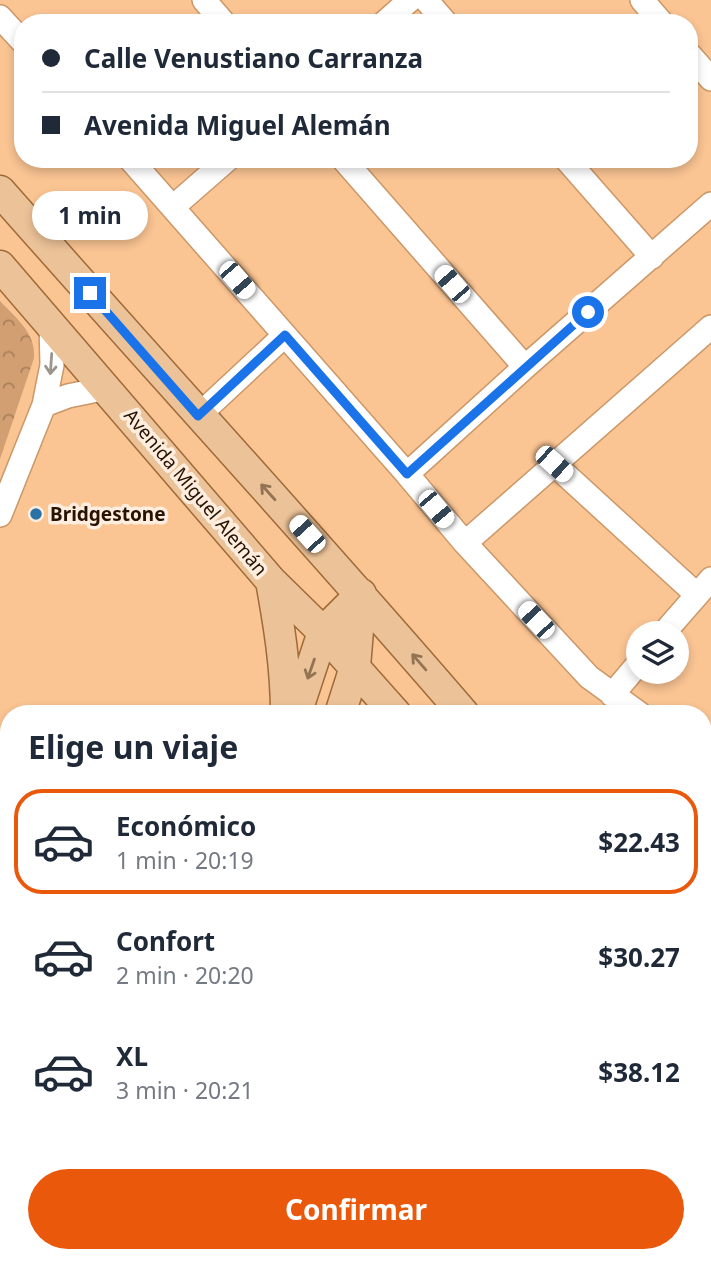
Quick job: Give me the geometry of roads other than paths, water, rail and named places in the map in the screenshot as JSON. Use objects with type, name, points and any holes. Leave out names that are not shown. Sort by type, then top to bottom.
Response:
[{"type":"main road","points":[[0,191],[198,416],[361,594],[456,705]]},
{"type":"main road","name":"Avenida Miguel Alemán","points":[[0,266],[271,581],[323,632],[388,705]]},
{"type":"main road","points":[[271,581],[286,678],[286,705]]},
{"type":"main road","points":[[299,705],[323,632],[361,594]]},
{"type":"main road","points":[[343,705],[355,667],[361,594]]},
{"type":"street","points":[[204,0],[216,14]]},
{"type":"street","points":[[394,14],[410,0]]},
{"type":"street","points":[[426,0],[438,14]]},
{"type":"street","points":[[642,0],[654,14]]},
{"type":"street","points":[[0,17],[14,32]]},
{"type":"street","points":[[698,64],[711,79]]},
{"type":"street","points":[[138,168],[465,543],[589,677],[627,705]]},
{"type":"street","points":[[173,207],[218,168]]},
{"type":"street","points":[[351,168],[525,367]]},
{"type":"street","points":[[574,168],[652,257]]},
{"type":"street","points":[[407,474],[711,204]]},
{"type":"street","points":[[0,516],[44,405],[52,365],[51,324]]},
{"type":"street","points":[[465,543],[711,327]]},
{"type":"street","points":[[198,416],[285,335]]},
{"type":"street","points":[[44,405],[68,396],[107,388]]},
{"type":"street","points":[[554,464],[704,586],[674,621]]},
{"type":"street","points":[[612,695],[626,678]]},
{"type":"place","name":"Bridgestone","points":[[36,514]]}]
